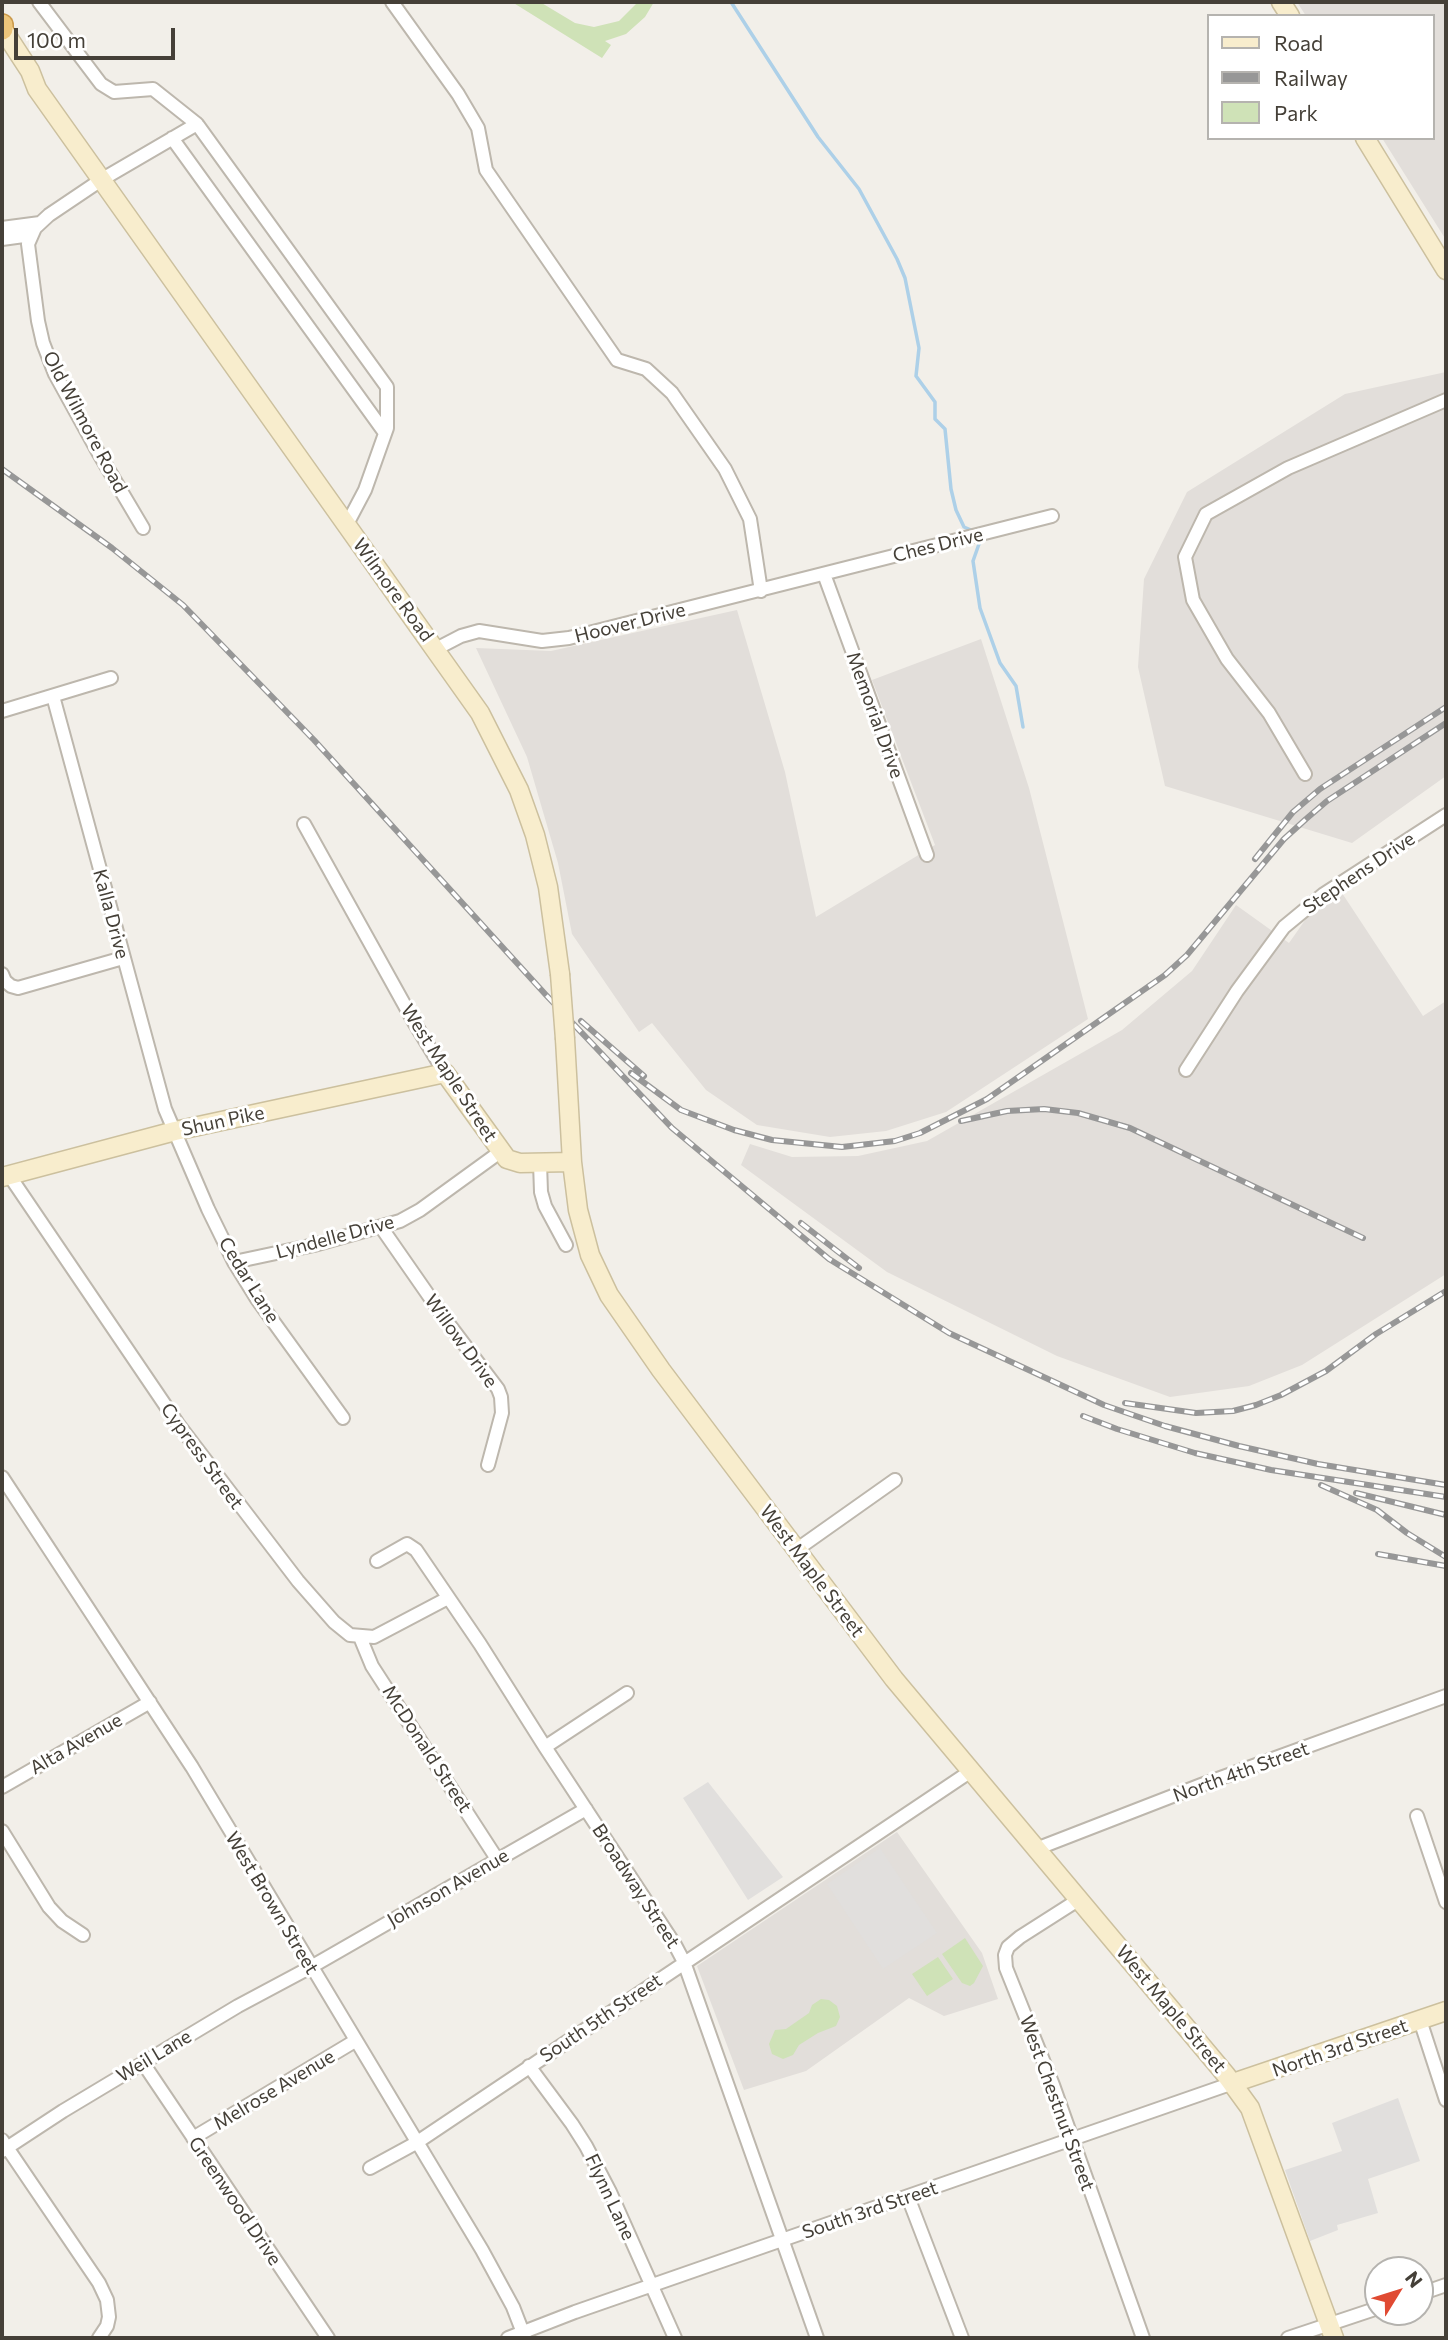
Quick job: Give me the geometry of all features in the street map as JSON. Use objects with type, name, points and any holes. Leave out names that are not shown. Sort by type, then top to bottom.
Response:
[{"type":"main road","name":"Wilmore Road","points":[[2,27],[30,71],[37,89],[480,713],[519,790],[535,835],[548,887],[560,974],[572,1162]]},
{"type":"main road","name":"Wilmore Road","points":[[2,48],[25,82],[37,89]]},
{"type":"main road","points":[[1366,140],[1446,271]]},
{"type":"main road","name":"Shun Pike","points":[[6,1176],[175,1130],[445,1073]]},
{"type":"main road","name":"West Maple Street","points":[[445,1073],[500,1152],[513,1162],[572,1162],[583,1233],[590,1255],[609,1295],[654,1361],[894,1679],[1233,2083],[1257,2123],[1331,2331]]},
{"type":"main road","name":"North 3rd Street","points":[[1233,2083],[1446,2011]]},
{"type":"street","points":[[39,2],[101,84],[114,92],[153,89],[197,124],[387,387],[385,433],[365,490],[346,526]]},
{"type":"street","points":[[392,2],[458,94],[478,128],[486,170],[617,360],[646,369],[672,393],[725,469],[750,519],[761,591]]},
{"type":"street","points":[[2,239],[31,236],[40,223],[101,180],[197,124]]},
{"type":"street","points":[[172,138],[385,433]]},
{"type":"street","points":[[2,228],[40,223]]},
{"type":"street","name":"Old Wilmore Road","points":[[31,236],[29,254],[43,343],[55,373],[92,441],[144,528]]},
{"type":"street","points":[[1305,774],[1269,713],[1227,659],[1193,600],[1185,557],[1206,514],[1288,468],[1446,400]]},
{"type":"street","name":"Ches Drive","points":[[824,574],[1052,516]]},
{"type":"street","name":"Hoover Drive","points":[[436,649],[461,636],[478,631],[542,641],[569,638],[824,574]]},
{"type":"street","name":"Memorial Drive","points":[[824,574],[927,855]]},
{"type":"street","points":[[2,711],[111,678]]},
{"type":"street","name":"Kalla Drive","points":[[53,696],[122,958],[165,1109],[175,1130]]},
{"type":"street","name":"Stephens Drive","points":[[1186,1070],[1275,937],[1301,910],[1446,815]]},
{"type":"street","name":"West Maple Street","points":[[304,824],[445,1073]]},
{"type":"street","points":[[2,974],[11,986],[26,986],[122,958]]},
{"type":"street","name":"Cedar Lane","points":[[175,1130],[208,1209],[234,1262],[257,1299],[343,1418]]},
{"type":"street","name":"Lyndelle Drive","points":[[234,1262],[400,1221],[500,1152]]},
{"type":"street","points":[[540,1163],[541,1192],[545,1206],[566,1245]]},
{"type":"street","name":"Cypress Street","points":[[6,1176],[137,1366],[230,1493],[317,1604],[334,1622],[350,1634],[360,1637]]},
{"type":"street","name":"Willow Drive","points":[[381,1227],[429,1298],[498,1389],[502,1413],[488,1465]]},
{"type":"street","name":"West Brown Street","points":[[2,1477],[150,1702],[503,2288],[524,2335]]},
{"type":"street","points":[[796,1550],[895,1480]]},
{"type":"street","name":"Broadway Street","points":[[377,1561],[407,1544],[416,1550],[661,1921],[684,1962],[817,2338]]},
{"type":"street","points":[[360,1637],[382,1635],[448,1598]]},
{"type":"street","name":"McDonald Street","points":[[360,1637],[372,1666],[497,1859]]},
{"type":"street","points":[[545,1747],[627,1693]]},
{"type":"street","name":"North 4th Street","points":[[1036,1849],[1446,1696]]},
{"type":"street","name":"Alta Avenue","points":[[2,1787],[150,1702]]},
{"type":"street","name":"South 5th Street","points":[[370,2168],[416,2143],[971,1771]]},
{"type":"street","name":"Johnson Avenue","points":[[311,1967],[586,1810]]},
{"type":"street","points":[[1417,1816],[1446,1902]]},
{"type":"street","points":[[2,1831],[49,1907],[62,1921],[83,1935]]},
{"type":"street","name":"West Chestnut Street","points":[[1078,1900],[1020,1937],[1008,1947],[1005,1955],[1009,1975],[1053,2085],[1143,2338]]},
{"type":"street","name":"Weil Lane","points":[[3,2146],[238,2006],[311,1967]]},
{"type":"street","points":[[1420,2020],[1446,2099]]},
{"type":"street","name":"Melrose Avenue","points":[[193,2138],[355,2041]]},
{"type":"street","name":"Greenwood Drive","points":[[143,2063],[328,2338]]},
{"type":"street","name":"Flynn Lane","points":[[529,2066],[586,2146],[610,2192],[675,2338]]},
{"type":"street","name":"South 3rd Street","points":[[508,2338],[524,2335],[651,2286],[1233,2083]]},
{"type":"street","points":[[3,2146],[99,2283],[107,2300],[109,2317],[99,2338]]},
{"type":"street","points":[[908,2197],[962,2338]]},
{"type":"street","points":[[1287,2338],[1331,2331],[1364,2315]]},
{"type":"shaded area","points":[[1297,2],[1446,2],[1446,240],[1383,140],[1434,140],[1434,14],[1305,14]]},
{"type":"shaded area","points":[[1446,372],[1446,776],[1352,843],[1165,786],[1138,667],[1144,579],[1187,492],[1345,394]]},
{"type":"shaded area","points":[[737,610],[785,772],[816,917],[935,845],[872,680],[981,639],[1029,788],[1088,1019],[946,1112],[886,1131],[830,1137],[757,1125],[706,1090],[652,1023],[639,1032],[572,934],[558,863],[527,757],[476,648],[551,651]]},
{"type":"shaded area","points":[[1342,893],[1423,1016],[1446,1001],[1446,1274],[1302,1365],[1249,1386],[1170,1397],[1057,1356],[887,1272],[741,1165],[750,1144],[792,1157],[858,1156],[927,1141],[1122,1030],[1192,971],[1236,905],[1289,943],[1308,916]]},
{"type":"shaded area","points":[[708,1782],[783,1877],[748,1900],[683,1798]]},
{"type":"shaded area","points":[[897,1832],[982,1953],[998,1999],[944,2016],[909,1998],[806,2071],[744,2090],[697,1966]]},
{"type":"shaded area","points":[[880,1848],[937,1933],[883,1969],[827,1884]]},
{"type":"shaded area","points":[[1398,2098],[1420,2161],[1368,2179],[1378,2213],[1337,2225],[1338,2230],[1310,2241],[1285,2170],[1342,2151],[1332,2123]]},
{"type":"green space","points":[[512,2],[540,2],[575,23],[594,27],[619,21],[638,2],[654,2],[645,17],[626,34],[605,41],[611,45],[602,58]]},
{"type":"green space","points":[[965,1938],[983,1966],[970,1986],[962,1983],[942,1954]]},
{"type":"green space","points":[[938,1957],[953,1979],[927,1996],[912,1974]]},
{"type":"green space","points":[[821,1999],[829,2000],[837,2006],[840,2017],[836,2026],[799,2045],[793,2055],[783,2059],[772,2054],[769,2044],[775,2030],[786,2029],[809,2013],[812,2005]]},
{"type":"waterway","points":[[731,2],[818,137],[859,189],[897,259],[905,278],[919,348],[916,376],[935,402],[935,419],[945,429],[951,489],[956,510],[964,527],[971,530]]},
{"type":"waterway","points":[[979,544],[973,561],[980,608],[1000,663],[1016,686],[1023,727]]},
{"type":"railway","points":[[2,469],[112,548],[183,605],[314,740],[546,995],[672,1128],[829,1259],[949,1333],[1104,1405],[1165,1426],[1239,1446],[1318,1464],[1446,1485]]},
{"type":"railway","points":[[1255,859],[1293,812],[1320,789],[1446,707]]},
{"type":"railway","points":[[631,1073],[681,1110],[734,1130],[772,1140],[842,1147],[895,1141],[920,1133],[987,1099],[1165,975],[1187,955],[1284,839],[1306,819],[1327,801],[1446,723]]},
{"type":"railway","points":[[581,1021],[644,1076]]},
{"type":"railway","points":[[961,1121],[1007,1111],[1044,1109],[1078,1113],[1130,1128],[1363,1238]]},
{"type":"railway","points":[[801,1223],[859,1268]]},
{"type":"railway","points":[[1125,1403],[1196,1413],[1233,1411],[1256,1405],[1326,1371],[1376,1334],[1446,1291]]},
{"type":"railway","points":[[1083,1416],[1195,1453],[1271,1470],[1446,1497]]},
{"type":"railway","points":[[1321,1485],[1377,1510],[1407,1533],[1446,1557]]},
{"type":"railway","points":[[1356,1493],[1446,1515]]},
{"type":"railway","points":[[1378,1554],[1446,1566]]}]
